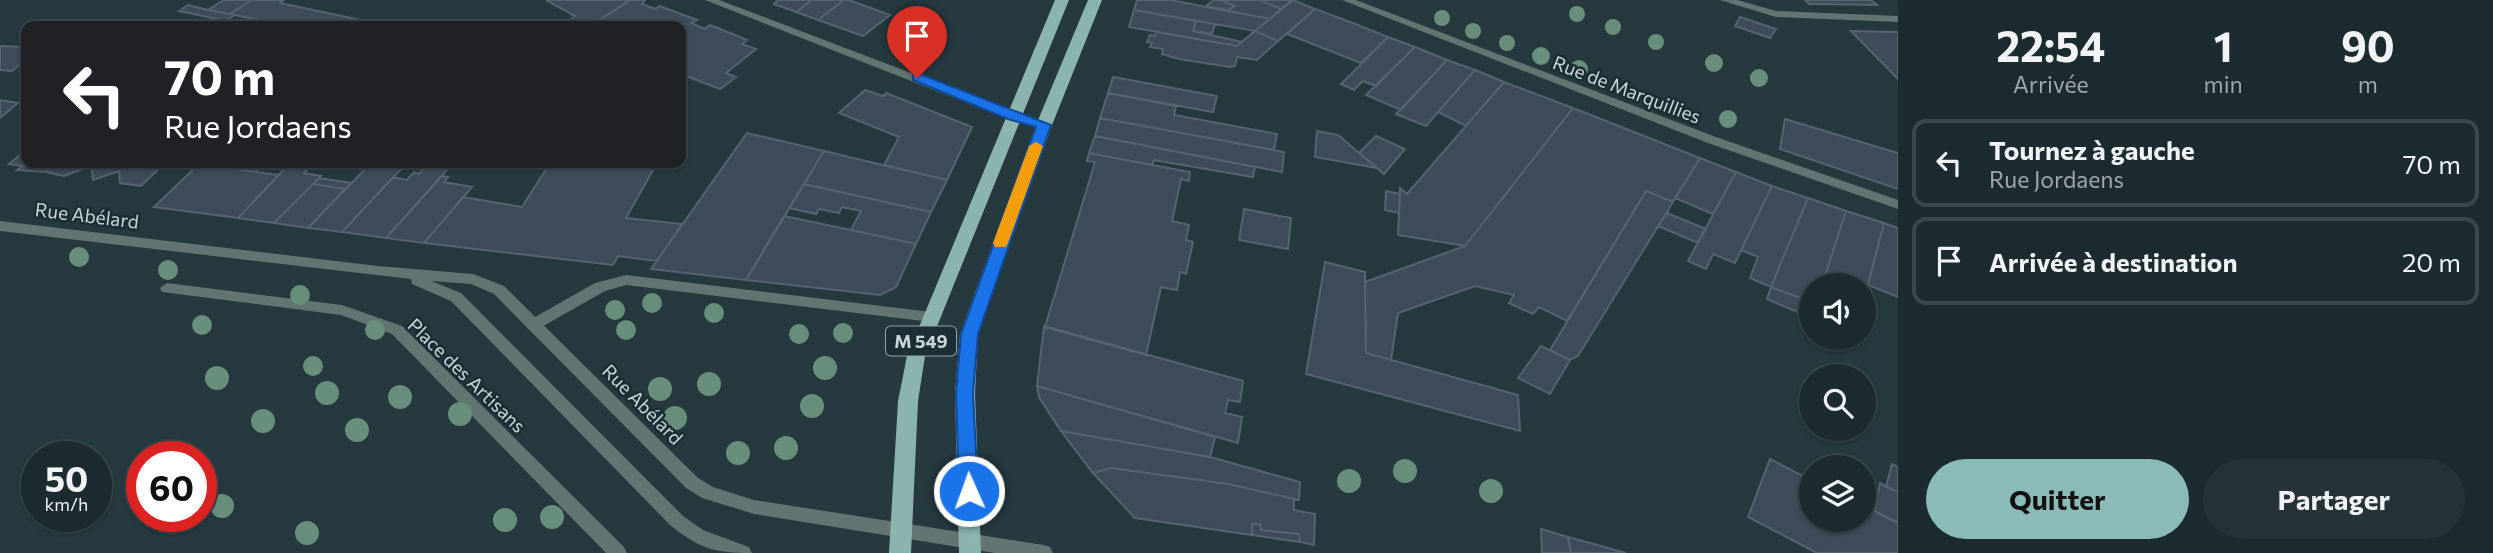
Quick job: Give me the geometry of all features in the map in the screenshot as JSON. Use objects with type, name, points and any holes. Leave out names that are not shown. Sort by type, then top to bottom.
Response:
[{"type":"main road","name":"M 549","points":[[900,553],[908,401],[916,356],[1012,116],[1062,0]]},
{"type":"main road","name":"M 549","points":[[970,547],[965,393],[969,334],[1044,125],[1095,0]]},
{"type":"street","points":[[710,0],[985,103],[1012,116],[1044,125]]},
{"type":"street","name":"Rue de Marquillies","points":[[1347,0],[1732,148],[1898,205]]},
{"type":"street","points":[[1725,0],[1776,15],[1898,19]]},
{"type":"street","name":"Rue Abélard","points":[[0,226],[378,271],[473,279],[499,290],[692,483],[708,493],[754,507],[900,530],[970,547],[1044,553]]},
{"type":"street","name":"Rue Abélard","points":[[378,271],[424,281],[456,297],[658,504],[697,536],[743,553]]},
{"type":"street","points":[[533,325],[600,287],[626,280],[931,317]]},
{"type":"street","name":"Place des Artisans","points":[[167,288],[342,310],[397,330],[618,553]]},
{"type":"building","points":[[224,0],[252,0],[230,14],[208,10]]},
{"type":"building","points":[[252,0],[284,0],[280,3],[365,21],[263,21],[230,14]]},
{"type":"building","points":[[546,0],[629,1],[598,21],[568,21],[575,16]]},
{"type":"building","points":[[630,0],[645,0],[642,4],[655,9],[660,6],[697,20],[691,23],[705,29],[710,25],[747,40],[742,44],[756,49],[726,73],[736,77],[720,89],[686,76],[686,21],[598,21]]},
{"type":"building","points":[[778,0],[812,0],[796,12],[774,4]]},
{"type":"building","points":[[812,0],[844,0],[818,20],[796,12]]},
{"type":"building","points":[[844,0],[890,15],[863,36],[818,20]]},
{"type":"building","points":[[1137,0],[1170,0],[1270,19],[1255,31],[1134,10]]},
{"type":"building","points":[[1214,0],[1235,6],[1228,10],[1206,6]]},
{"type":"building","points":[[1221,0],[1259,0],[1281,9],[1270,19],[1227,11],[1235,6]]},
{"type":"building","points":[[1259,0],[1292,0],[1281,9]]},
{"type":"building","points":[[1293,0],[1315,9],[1278,41],[1255,31]]},
{"type":"building","points":[[1805,0],[1871,0],[1877,5],[1809,4]]},
{"type":"building","points":[[188,5],[234,15],[226,21],[179,11]]},
{"type":"building","points":[[1315,9],[1388,37],[1361,63],[1287,34]]},
{"type":"building","points":[[1134,10],[1196,21],[1193,31],[1242,42],[1237,46],[1129,27]]},
{"type":"building","points":[[1740,17],[1776,29],[1770,38],[1735,26]]},
{"type":"building","points":[[1196,21],[1215,24],[1212,34],[1193,31]]},
{"type":"building","points":[[1255,31],[1278,41],[1257,60],[1237,57],[1235,66],[1230,67],[1162,54],[1163,49],[1150,47],[1152,43],[1147,42],[1150,35],[1155,36],[1156,32],[1237,46]]},
{"type":"building","points":[[1851,31],[1898,32],[1898,79]]},
{"type":"building","points":[[1388,37],[1415,47],[1376,86],[1363,81],[1354,90],[1341,84]]},
{"type":"building","points":[[0,46],[21,47],[21,63],[12,71],[0,70]]},
{"type":"building","points":[[1415,47],[1447,60],[1401,110],[1366,95]]},
{"type":"building","points":[[1447,60],[1475,70],[1426,126],[1396,114]]},
{"type":"building","points":[[1475,70],[1504,82],[1466,126],[1438,112]]},
{"type":"building","points":[[1113,77],[1217,96],[1213,112],[1108,93]]},
{"type":"building","points":[[1504,82],[1573,108],[1465,246],[1398,235],[1400,188],[1407,194]]},
{"type":"building","points":[[865,90],[883,96],[886,93],[972,127],[947,180],[884,165],[899,137],[839,113]]},
{"type":"building","points":[[1108,93],[1176,106],[1174,115],[1277,134],[1274,150],[1100,118]]},
{"type":"building","points":[[0,100],[18,103],[0,118]]},
{"type":"building","points":[[1573,108],[1700,158],[1673,202],[1646,191],[1567,321],[1539,307],[1533,314],[1509,303],[1514,295],[1475,286],[1398,313],[1391,360],[1366,353],[1365,282],[1465,246]]},
{"type":"building","points":[[1100,118],[1284,152],[1282,172],[1095,136]]},
{"type":"building","points":[[1785,119],[1898,153],[1898,189],[1780,149]]},
{"type":"building","points":[[1317,131],[1338,135],[1377,168],[1315,157]]},
{"type":"building","points":[[747,133],[824,151],[746,280],[651,269]]},
{"type":"building","points":[[1095,136],[1255,167],[1253,177],[1154,160],[1152,165],[1089,153]]},
{"type":"building","points":[[1376,136],[1405,149],[1384,174],[1359,153]]},
{"type":"building","points":[[824,151],[947,180],[931,212],[804,184]]},
{"type":"building","points":[[1089,153],[1190,172],[1189,181],[1181,179],[1172,221],[1189,225],[1186,240],[1193,242],[1186,274],[1180,272],[1177,290],[1161,287],[1146,355],[1045,327],[1095,162],[1087,161]]},
{"type":"building","points":[[21,154],[21,166],[9,164]]},
{"type":"building","points":[[1700,158],[1736,172],[1713,214],[1675,198]]},
{"type":"building","points":[[21,167],[50,168],[45,172],[17,170]]},
{"type":"building","points":[[50,168],[86,168],[64,176],[45,172]]},
{"type":"building","points":[[91,168],[160,168],[141,186],[120,183],[119,171],[93,180]]},
{"type":"building","points":[[195,168],[226,168],[279,175],[238,218],[154,207]]},
{"type":"building","points":[[226,168],[260,168],[256,172]]},
{"type":"building","points":[[285,168],[308,169],[304,173],[321,176],[274,223],[238,218]]},
{"type":"building","points":[[366,168],[402,168],[342,232],[308,228]]},
{"type":"building","points":[[424,168],[449,168],[386,238],[342,232],[393,177],[407,180],[414,172],[419,174]]},
{"type":"building","points":[[547,168],[654,168],[626,218],[682,224],[657,261],[618,256],[613,265],[424,243],[463,197],[522,207]]},
{"type":"building","points":[[1736,172],[1772,186],[1735,263],[1713,254],[1706,269],[1688,261]]},
{"type":"building","points":[[442,176],[448,177],[444,182],[472,187],[424,243],[386,238]]},
{"type":"building","points":[[319,178],[352,183],[345,189],[313,184]]},
{"type":"building","points":[[313,184],[345,189],[308,228],[274,223]]},
{"type":"building","points":[[804,184],[931,212],[916,244],[851,230],[861,211],[842,207],[839,213],[819,209],[816,214],[789,208]]},
{"type":"building","points":[[1772,186],[1808,198],[1771,287],[1750,278],[1758,257],[1741,250]]},
{"type":"building","points":[[1386,191],[1400,194],[1399,213],[1385,210]]},
{"type":"building","points":[[1646,191],[1673,202],[1578,356],[1570,360],[1550,350]]},
{"type":"building","points":[[1808,198],[1846,211],[1826,273],[1799,273],[1799,298],[1771,287]]},
{"type":"building","points":[[1244,209],[1291,218],[1288,249],[1239,240]]},
{"type":"building","points":[[1846,211],[1884,223],[1871,273],[1826,273]]},
{"type":"building","points":[[1667,213],[1706,229],[1698,243],[1658,226]]},
{"type":"building","points":[[784,216],[916,244],[896,287],[880,295],[746,280]]},
{"type":"building","points":[[1884,223],[1898,228],[1898,297],[1876,288],[1876,273],[1871,273]]},
{"type":"building","points":[[1325,262],[1365,272],[1366,353],[1518,395],[1520,431],[1306,374]]},
{"type":"building","points":[[1771,287],[1799,298],[1799,313],[1767,299]]},
{"type":"building","points":[[1044,326],[1243,381],[1240,402],[1228,400],[1225,413],[1242,417],[1238,443],[1037,386]]},
{"type":"building","points":[[1541,346],[1570,360],[1550,394],[1518,378]]},
{"type":"building","points":[[1037,386],[1215,437],[1210,457],[1061,431],[1039,397]]},
{"type":"building","points":[[1061,431],[1210,457],[1300,482],[1299,500],[1228,484],[1111,468],[1093,473]]},
{"type":"building","points":[[1770,459],[1799,474],[1799,532],[1876,532],[1876,512],[1898,523],[1898,553],[1817,553],[1748,517]]},
{"type":"building","points":[[1892,464],[1898,467],[1898,492],[1886,487]]},
{"type":"building","points":[[1111,468],[1228,484],[1294,499],[1294,510],[1315,514],[1314,545],[1300,542],[1299,534],[1261,530],[1260,524],[1252,524],[1252,535],[1135,518],[1093,473]]},
{"type":"building","points":[[1880,483],[1898,492],[1898,523],[1876,512]]},
{"type":"building","points":[[1252,524],[1260,524],[1261,530],[1299,534],[1300,542],[1252,535]]},
{"type":"building","points":[[1541,529],[1568,537],[1571,553],[1542,553]]},
{"type":"building","points":[[1568,537],[1626,553],[1571,553]]},
{"type":"slow traffic","points":[[1001,243],[1036,146]]},
{"type":"route","points":[[917,78],[1012,116],[1044,125],[969,334],[965,393],[969,491]]}]
